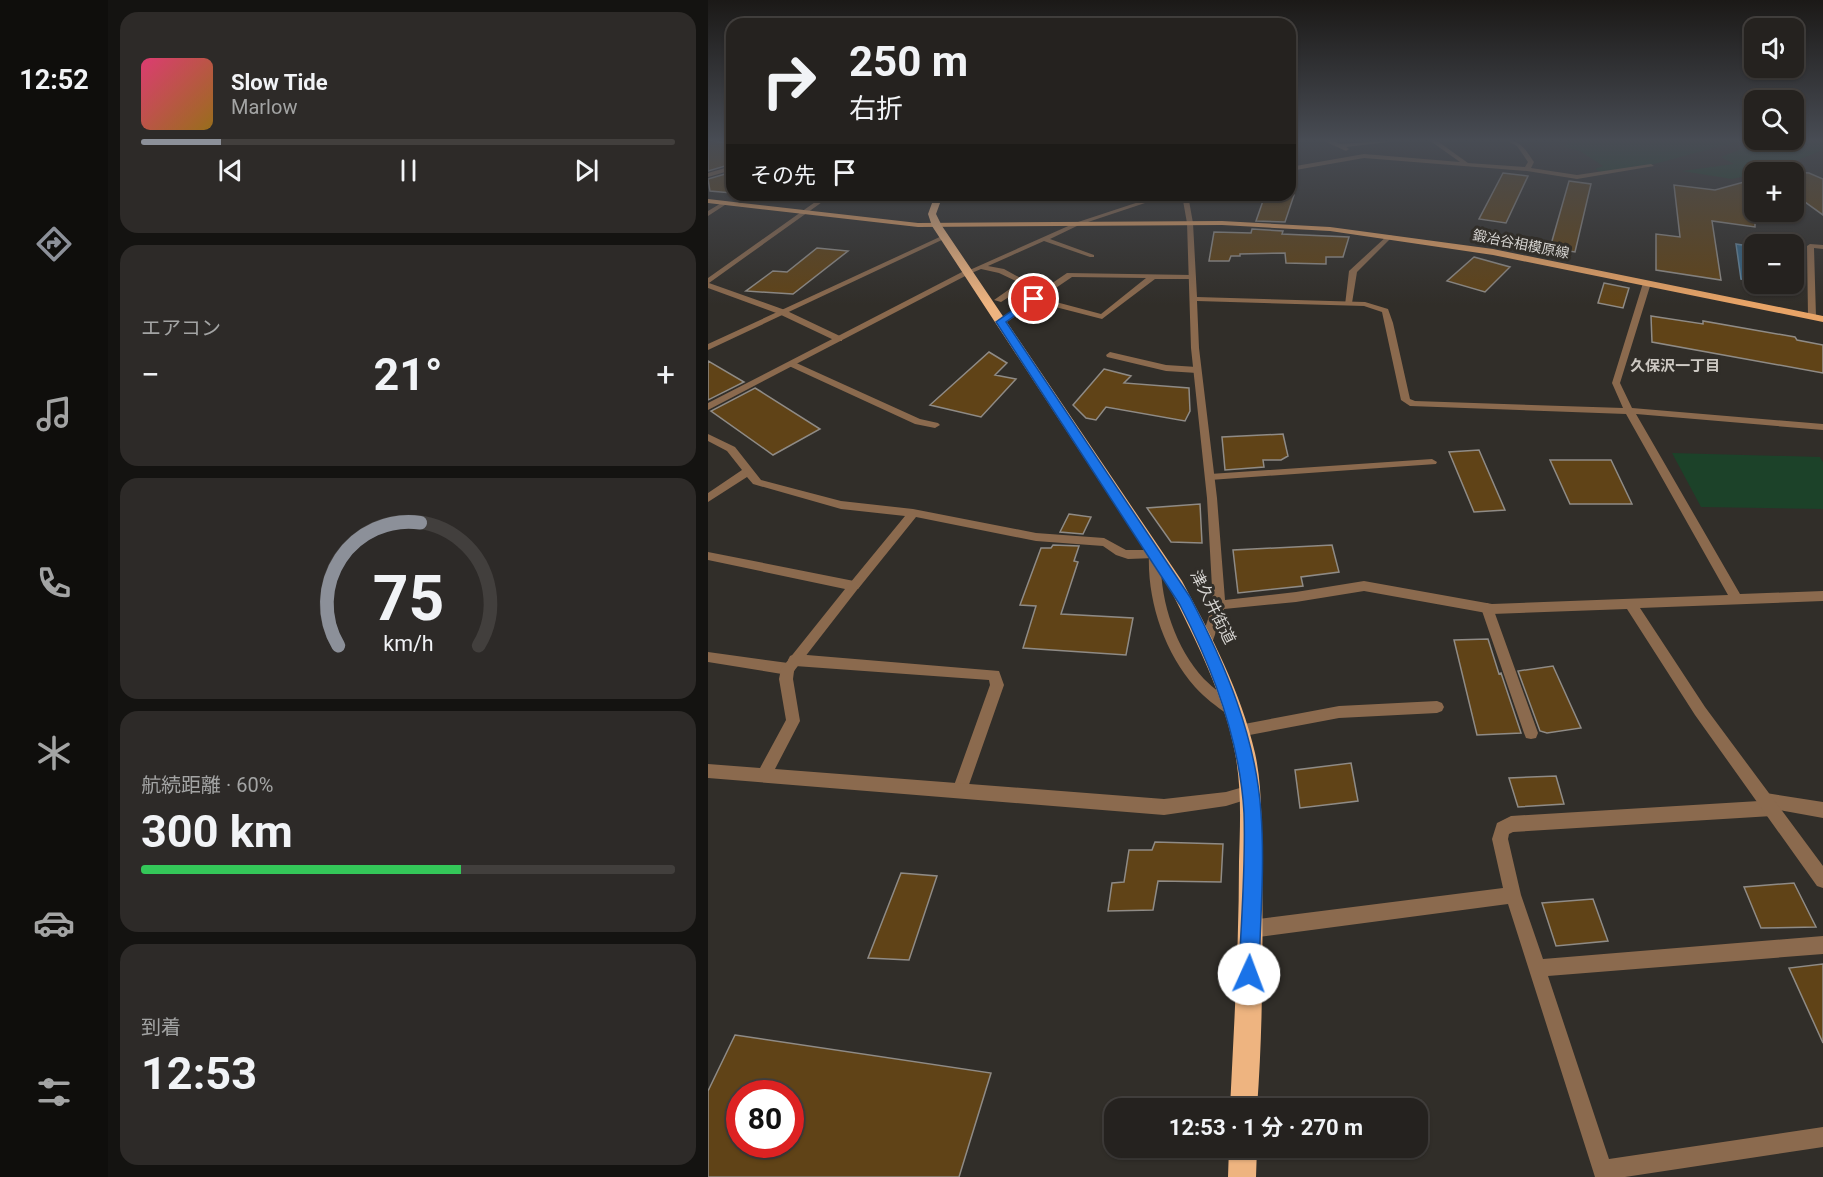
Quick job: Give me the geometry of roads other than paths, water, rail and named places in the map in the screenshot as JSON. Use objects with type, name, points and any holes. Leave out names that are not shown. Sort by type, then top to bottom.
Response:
[{"type":"highway","points":[[937,201],[932,214],[940,231]]},
{"type":"highway","name":"津久井街道","points":[[940,231],[975,270],[1001,322],[1180,593],[1206,642],[1232,710],[1239,731],[1251,792],[1251,929],[1244,1098]]},
{"type":"highway","points":[[1242,1177],[1243,1158]]},
{"type":"main road","name":"鍛冶谷相模原線","points":[[708,201],[940,231],[1077,224],[1190,223],[1275,225],[1390,236],[1493,252],[1823,319]]},
{"type":"street","points":[[708,280],[821,201]]},
{"type":"street","points":[[708,407],[975,270],[1077,224],[1148,201]]},
{"type":"street","points":[[1186,201],[1190,223],[1197,370],[1210,477],[1219,605],[1206,642]]},
{"type":"street","points":[[708,214],[725,203]]},
{"type":"street","points":[[708,347],[940,231]]},
{"type":"street","points":[[1348,303],[1353,271],[1390,236]]},
{"type":"street","points":[[1045,239],[1092,256]]},
{"type":"street","points":[[1812,317],[1810,246],[1823,248]]},
{"type":"street","points":[[975,270],[1001,271],[1022,281],[1017,288],[998,300]]},
{"type":"street","points":[[1001,322],[1074,275],[1192,278]]},
{"type":"street","points":[[1034,299],[1102,317],[1152,277]]},
{"type":"street","points":[[1647,283],[1617,383],[1629,411],[1735,597]]},
{"type":"street","points":[[708,285],[782,312],[839,339]]},
{"type":"street","points":[[1192,299],[1348,303],[1372,305],[1385,311],[1408,402],[1418,405],[1629,411],[1823,427]]},
{"type":"street","points":[[1110,355],[1166,368],[1197,370]]},
{"type":"street","points":[[792,364],[918,422],[935,425]]},
{"type":"street","points":[[708,437],[731,449],[757,482],[820,500],[841,505],[914,513],[1036,537],[1104,542],[1111,544],[1121,553],[1155,554],[1154,587],[1179,650],[1195,676],[1232,710]]},
{"type":"street","points":[[1210,477],[1432,462]]},
{"type":"street","points":[[708,498],[747,472]]},
{"type":"street","points":[[764,775],[793,721],[786,679],[792,664],[914,513]]},
{"type":"street","points":[[708,556],[854,585]]},
{"type":"street","points":[[1219,605],[1296,597],[1364,586],[1487,608],[1631,604],[1735,597],[1823,596]]},
{"type":"street","points":[[1631,604],[1700,711],[1823,880]]},
{"type":"street","points":[[1487,608],[1531,733]]},
{"type":"street","points":[[708,657],[993,675],[998,685],[960,791]]},
{"type":"street","points":[[1239,731],[1339,711],[1437,707]]},
{"type":"street","points":[[708,771],[1164,807],[1226,799],[1251,792]]},
{"type":"street","points":[[1823,810],[1769,804],[1511,824],[1503,829],[1500,839],[1513,895],[1604,1173],[1823,1137]]},
{"type":"street","points":[[1251,929],[1513,895]]},
{"type":"street","points":[[1536,968],[1823,945]]},
{"type":"water","points":[[1736,244],[1744,245],[1744,279],[1741,279]]},
{"type":"district","name":"久保沢一丁目","points":[[1675,366]]}]
